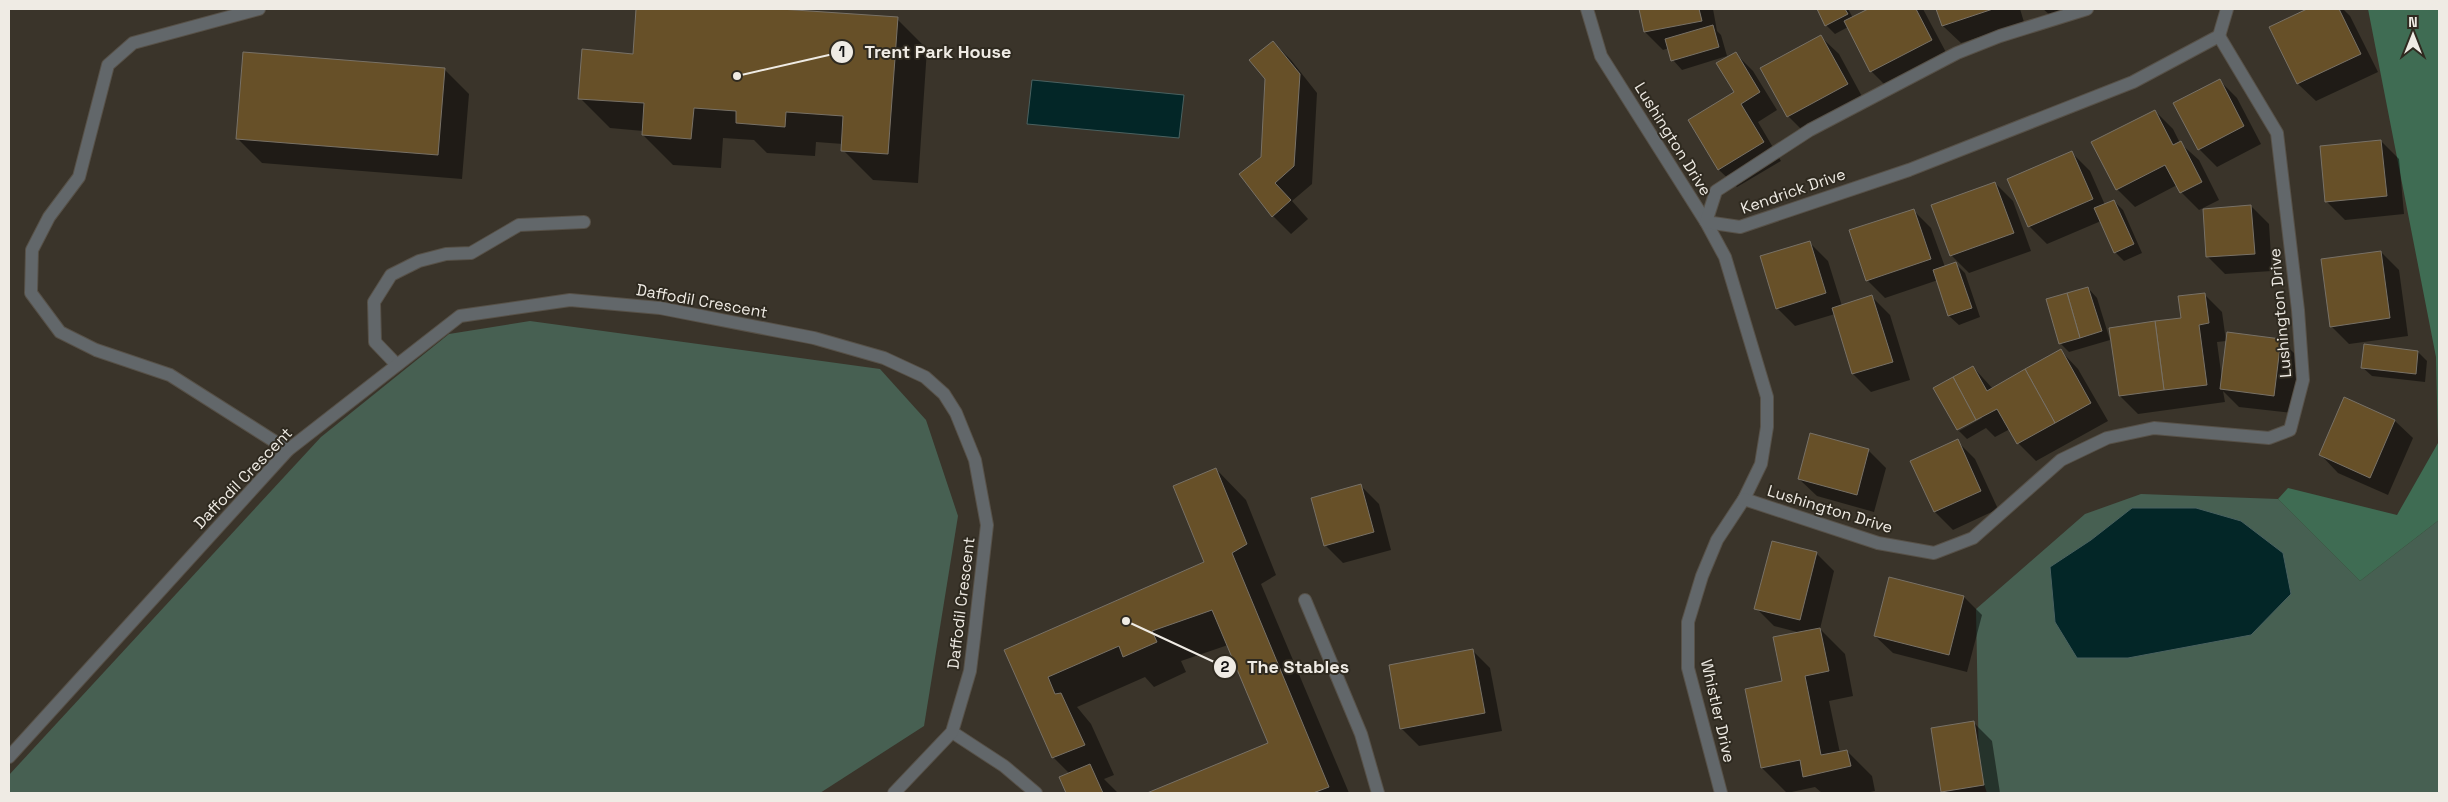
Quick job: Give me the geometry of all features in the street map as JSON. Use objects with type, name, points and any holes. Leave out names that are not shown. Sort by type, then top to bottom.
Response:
[{"type":"street","points":[[260,9],[133,43],[108,65],[80,177],[49,217],[32,250],[31,293],[60,332],[96,350],[170,375],[288,450]]},
{"type":"street","name":"Lushington Drive","points":[[1587,9],[1601,56],[1706,222],[1724,257],[1767,397],[1768,427],[1761,464],[1744,499],[1878,543],[1934,553],[1973,538],[2061,460],[2107,438],[2154,428],[2269,438],[2290,430],[2303,380],[2298,310],[2277,133],[2219,36]]},
{"type":"street","name":"Kendrick Drive","points":[[2087,9],[2000,36],[1957,53],[1810,130],[1716,192],[1706,222],[1740,227],[1909,170],[2133,82],[2219,36]]},
{"type":"street","points":[[2219,36],[2227,9]]},
{"type":"street","points":[[397,365],[375,342],[374,302],[391,275],[419,261],[446,254],[471,253],[519,225],[584,222]]},
{"type":"street","name":"Daffodil Crescent","points":[[9,757],[288,450],[460,316],[570,300],[660,308],[814,338],[884,358],[925,377],[944,394],[956,413],[975,460],[987,525],[970,671],[952,732],[894,793]]},
{"type":"street","name":"Whistler Drive","points":[[1721,793],[1688,668],[1688,622],[1702,576],[1717,540],[1744,499]]},
{"type":"street","points":[[1305,600],[1361,734],[1378,793]]},
{"type":"street","points":[[952,732],[1004,766],[1036,793]]},
{"type":"green space","points":[[2368,9],[2439,9],[2439,520],[2360,581],[2278,499],[2288,488],[2397,515],[2438,443],[2436,357]]},
{"type":"green space","points":[[530,321],[880,369],[926,420],[958,516],[924,726],[820,793],[9,793],[9,775],[321,437],[449,334]]},
{"type":"green space","points":[[2141,494],[2278,499],[2360,581],[2439,520],[2439,793],[1987,793],[1979,769],[1976,609],[2085,514]]},
{"type":"water","points":[[1032,80],[1184,95],[1179,138],[1027,124]]},
{"type":"water","points":[[2132,508],[2196,508],[2241,521],[2283,553],[2291,594],[2251,635],[2128,658],[2077,658],[2055,622],[2050,567],[2091,540]]},
{"type":"building","points":[[636,9],[780,9],[898,17],[888,154],[841,151],[843,116],[786,112],[785,127],[736,123],[736,111],[694,108],[691,139],[642,135],[644,103],[578,99],[582,49],[633,54]]},
{"type":"building","points":[[1639,9],[1699,9],[1702,21],[1644,32]]},
{"type":"building","points":[[1817,9],[1845,9],[1848,14],[1825,26]]},
{"type":"building","points":[[1868,9],[1916,9],[1932,40],[1870,72],[1844,21]]},
{"type":"building","points":[[1936,9],[1993,9],[1942,26]]},
{"type":"building","points":[[2307,9],[2339,9],[2361,54],[2297,84],[2269,27]]},
{"type":"building","points":[[1713,25],[1719,47],[1671,61],[1665,39]]},
{"type":"building","points":[[1821,35],[1848,84],[1787,117],[1760,68]]},
{"type":"building","points":[[1273,41],[1300,74],[1294,166],[1275,183],[1291,200],[1272,217],[1239,174],[1261,157],[1265,79],[1249,60]]},
{"type":"building","points":[[243,52],[445,68],[438,155],[236,139]]},
{"type":"building","points":[[1736,52],[1760,92],[1741,104],[1764,142],[1718,170],[1688,120],[1734,92],[1716,63]]},
{"type":"building","points":[[2220,79],[2244,126],[2198,150],[2173,103]]},
{"type":"building","points":[[2155,110],[2173,145],[2181,141],[2202,182],[2180,193],[2165,165],[2116,190],[2091,142]]},
{"type":"building","points":[[2381,140],[2387,196],[2325,202],[2320,146]]},
{"type":"building","points":[[2072,151],[2093,199],[2028,227],[2007,179]]},
{"type":"building","points":[[1995,182],[2014,233],[1950,256],[1931,205]]},
{"type":"building","points":[[2114,200],[2134,244],[2114,253],[2094,208]]},
{"type":"building","points":[[2251,205],[2255,254],[2206,257],[2203,209]]},
{"type":"building","points":[[1914,209],[1931,259],[1866,281],[1849,230]]},
{"type":"building","points":[[1810,241],[1826,293],[1776,309],[1760,256]]},
{"type":"building","points":[[2381,251],[2390,318],[2330,327],[2321,259]]},
{"type":"building","points":[[1956,262],[1972,308],[1948,316],[1933,270]]},
{"type":"building","points":[[2088,287],[2102,331],[2080,338],[2067,293]]},
{"type":"building","points":[[2067,293],[2080,338],[2059,344],[2046,299]]},
{"type":"building","points":[[2205,293],[2209,323],[2199,325],[2207,385],[2164,390],[2155,321],[2181,318],[2178,296]]},
{"type":"building","points":[[1872,295],[1893,362],[1852,374],[1832,308]]},
{"type":"building","points":[[2155,321],[2164,390],[2119,396],[2109,328]]},
{"type":"building","points":[[2227,332],[2281,339],[2274,396],[2220,389]]},
{"type":"building","points":[[2364,344],[2418,351],[2416,374],[2361,368]]},
{"type":"building","points":[[2061,349],[2091,403],[2055,423],[2025,369]]},
{"type":"building","points":[[1973,366],[1987,391],[2025,369],[2055,423],[2017,444],[1997,409],[1976,420],[1953,377]]},
{"type":"building","points":[[1953,377],[1976,420],[1957,430],[1933,388]]},
{"type":"building","points":[[2344,397],[2395,420],[2370,478],[2319,455]]},
{"type":"building","points":[[1810,433],[1869,449],[1857,495],[1798,479]]},
{"type":"building","points":[[1958,439],[1981,491],[1934,512],[1910,461]]},
{"type":"building","points":[[1216,468],[1247,544],[1232,553],[1329,787],[1313,793],[1147,793],[1268,743],[1212,610],[1152,631],[1157,642],[1123,657],[1119,646],[1048,677],[1055,694],[1061,693],[1085,745],[1052,758],[1004,650],[1204,562],[1173,486]]},
{"type":"building","points":[[1361,484],[1374,532],[1324,546],[1311,498]]},
{"type":"building","points":[[1772,541],[1817,552],[1800,620],[1754,609]]},
{"type":"building","points":[[1889,577],[1964,596],[1949,655],[1874,636]]},
{"type":"building","points":[[1820,628],[1829,671],[1805,676],[1821,755],[1847,750],[1851,766],[1803,777],[1800,760],[1761,768],[1745,689],[1782,681],[1773,637]]},
{"type":"building","points":[[1473,649],[1485,713],[1400,729],[1389,665]]},
{"type":"building","points":[[1974,721],[1984,785],[1941,792],[1931,728]]},
{"type":"building","points":[[1090,764],[1103,793],[1066,793],[1059,777]]},
{"type":"place","name":"Trent Park House","points":[[737,76]]},
{"type":"place","name":"The Stables","points":[[1126,621]]}]
